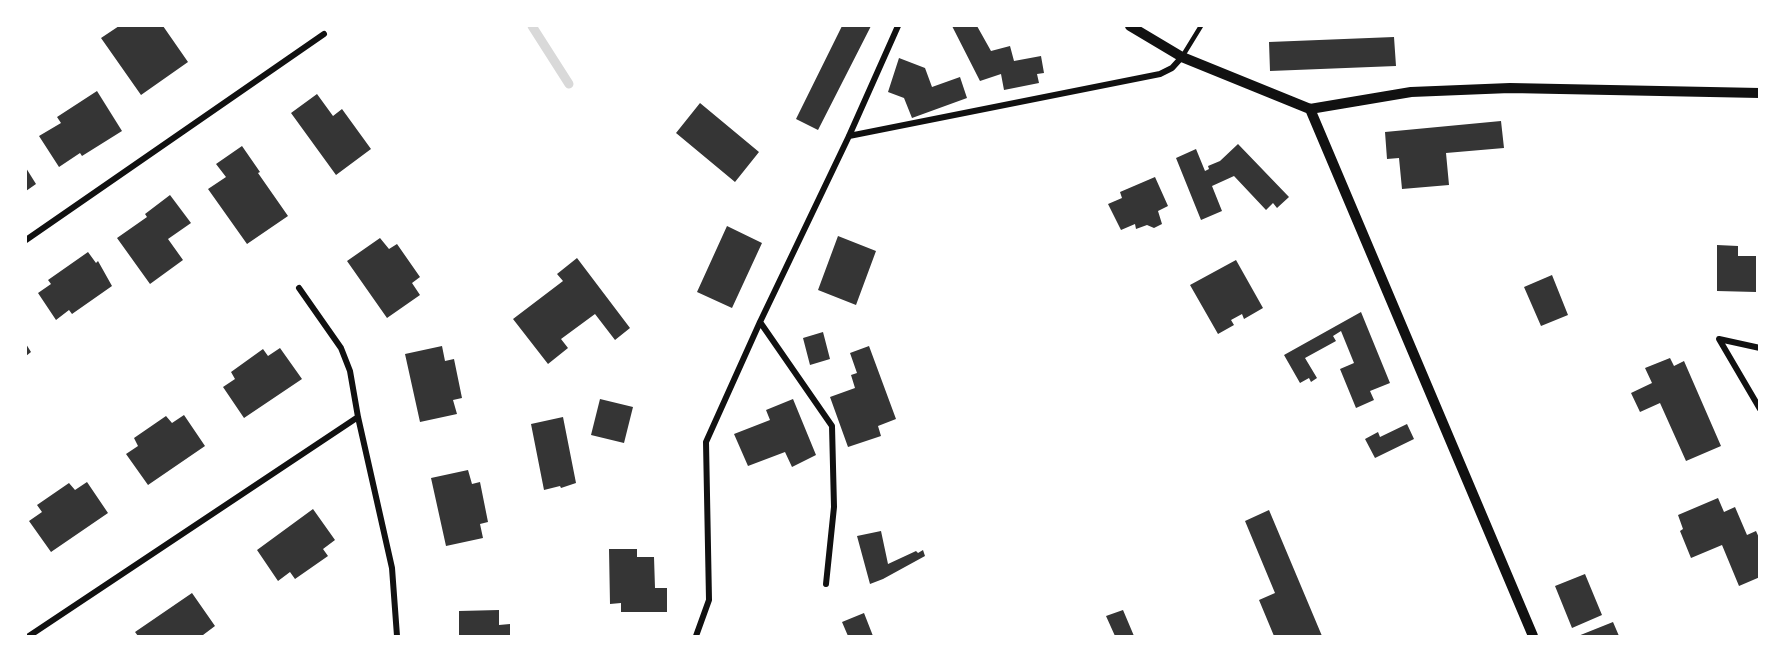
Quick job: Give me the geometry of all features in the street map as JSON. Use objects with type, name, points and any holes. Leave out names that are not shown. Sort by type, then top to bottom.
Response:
[{"type":"street","points":[[696,636],[709,600],[706,442],[898,26]]},
{"type":"street","points":[[1130,26],[1182,57],[1310,109],[1411,92],[1510,88],[1760,93]]},
{"type":"street","points":[[26,240],[324,33]]},
{"type":"street","points":[[849,136],[1160,74],[1172,68],[1182,57]]},
{"type":"street","points":[[1310,109],[1533,636]]},
{"type":"street","points":[[299,288],[341,348],[350,370],[357,417],[392,568],[397,636]]},
{"type":"street","points":[[760,322],[832,426],[834,507],[826,584]]},
{"type":"street","points":[[1760,348],[1719,339],[1760,409]]},
{"type":"street","points":[[29,636],[357,417]]},
{"type":"lane","points":[[1182,57],[1201,26]]},
{"type":"building","points":[[119,26],[163,26],[188,62],[141,95],[101,38]]},
{"type":"building","points":[[842,26],[871,26],[818,130],[796,119]]},
{"type":"building","points":[[952,26],[977,26],[991,51],[1010,46],[1014,61],[1041,56],[1044,73],[1037,74],[1039,83],[1004,90],[1001,74],[980,81]]},
{"type":"building","points":[[1394,37],[1396,66],[1270,71],[1269,42]]},
{"type":"building","points":[[899,58],[925,68],[932,87],[960,77],[967,98],[912,118],[904,98],[888,92]]},
{"type":"building","points":[[97,91],[122,131],[82,156],[80,153],[59,167],[39,136],[61,123],[57,117]]},
{"type":"building","points":[[317,94],[333,116],[342,109],[371,149],[336,175],[291,113]]},
{"type":"building","points":[[700,103],[759,152],[735,182],[676,133]]},
{"type":"building","points":[[1501,121],[1504,148],[1446,153],[1449,185],[1402,189],[1399,158],[1387,159],[1385,132]]},
{"type":"building","points":[[1238,144],[1289,197],[1277,208],[1273,203],[1266,210],[1234,176],[1212,186],[1222,211],[1201,220],[1176,158],[1196,149],[1205,171],[1209,169],[1208,166],[1220,161]]},
{"type":"building","points":[[242,146],[288,216],[247,244],[208,189],[226,177],[216,164]]},
{"type":"building","points":[[26,168],[36,184],[26,191]]},
{"type":"building","points":[[1155,177],[1168,206],[1158,211],[1162,224],[1154,228],[1147,225],[1136,229],[1135,224],[1121,230],[1108,204],[1122,198],[1120,192]]},
{"type":"building","points":[[170,195],[191,223],[168,239],[183,260],[150,284],[117,238],[147,217],[145,214]]},
{"type":"building","points":[[727,226],[762,243],[732,308],[697,292]]},
{"type":"building","points":[[838,236],[876,251],[856,305],[818,290]]},
{"type":"building","points":[[380,238],[389,249],[397,244],[420,277],[412,283],[420,295],[387,318],[347,261]]},
{"type":"building","points":[[1717,245],[1738,246],[1738,256],[1756,256],[1756,292],[1717,291]]},
{"type":"building","points":[[88,252],[96,263],[98,261],[112,286],[72,314],[69,310],[56,320],[38,293],[51,284],[48,280]]},
{"type":"building","points":[[577,258],[630,328],[615,340],[595,314],[561,339],[568,348],[548,364],[513,319],[563,281],[557,274]]},
{"type":"building","points":[[1236,260],[1263,308],[1244,319],[1242,314],[1231,320],[1234,325],[1218,334],[1190,285]]},
{"type":"building","points":[[1552,275],[1568,315],[1541,326],[1524,287]]},
{"type":"building","points":[[1361,312],[1390,383],[1370,391],[1374,400],[1356,408],[1340,369],[1354,363],[1341,331],[1333,336],[1336,341],[1305,358],[1317,378],[1311,382],[1309,378],[1300,383],[1284,355]]},
{"type":"building","points":[[823,332],[830,359],[810,365],[803,338]]},
{"type":"building","points":[[26,344],[31,352],[26,356]]},
{"type":"building","points":[[442,346],[445,361],[454,359],[462,398],[453,400],[457,414],[420,422],[405,354]]},
{"type":"building","points":[[869,346],[896,419],[878,426],[881,436],[848,447],[830,397],[855,388],[851,375],[857,373],[850,353]]},
{"type":"building","points":[[280,348],[302,379],[244,418],[223,387],[235,379],[231,372],[263,349],[268,356]]},
{"type":"building","points":[[1670,358],[1674,366],[1684,361],[1721,446],[1686,461],[1660,403],[1640,412],[1631,393],[1652,383],[1645,368]]},
{"type":"building","points":[[600,399],[633,407],[624,443],[591,435]]},
{"type":"building","points":[[793,399],[816,455],[792,467],[785,452],[748,466],[734,434],[770,420],[766,410]]},
{"type":"building","points":[[184,415],[205,446],[148,485],[126,454],[138,446],[134,438],[166,416],[172,423]]},
{"type":"building","points":[[563,417],[576,483],[544,490],[531,424]]},
{"type":"building","points":[[1407,424],[1414,439],[1375,458],[1365,439],[1378,432],[1380,437]]},
{"type":"building","points":[[468,470],[472,484],[480,482],[488,522],[480,524],[483,538],[446,546],[431,478]]},
{"type":"building","points":[[87,482],[108,513],[51,552],[29,521],[42,512],[37,505],[69,483],[75,490]]},
{"type":"building","points":[[1718,498],[1724,512],[1735,507],[1747,535],[1756,531],[1760,540],[1760,577],[1739,586],[1722,545],[1691,558],[1680,531],[1683,529],[1678,515]]},
{"type":"building","points":[[313,509],[335,540],[323,549],[328,556],[295,579],[290,572],[278,581],[257,550]]},
{"type":"building","points":[[1269,510],[1322,636],[1274,636],[1259,600],[1275,593],[1245,521]]},
{"type":"building","points":[[881,531],[888,564],[916,551],[918,553],[923,550],[925,556],[870,584],[857,536]]},
{"type":"building","points":[[609,549],[637,549],[637,557],[654,557],[655,588],[667,588],[667,612],[621,612],[621,603],[610,604]]},
{"type":"building","points":[[1585,574],[1602,615],[1572,628],[1555,586]]},
{"type":"building","points":[[192,593],[215,626],[204,636],[138,636],[135,632]]},
{"type":"building","points":[[499,610],[499,625],[510,624],[510,636],[459,636],[459,611]]},
{"type":"building","points":[[1123,610],[1134,636],[1115,636],[1106,616]]},
{"type":"building","points":[[864,613],[873,636],[848,636],[842,622]]},
{"type":"building","points":[[1613,622],[1619,636],[1578,636]]},
{"type":"waterway","points":[[532,26],[569,84]]}]
